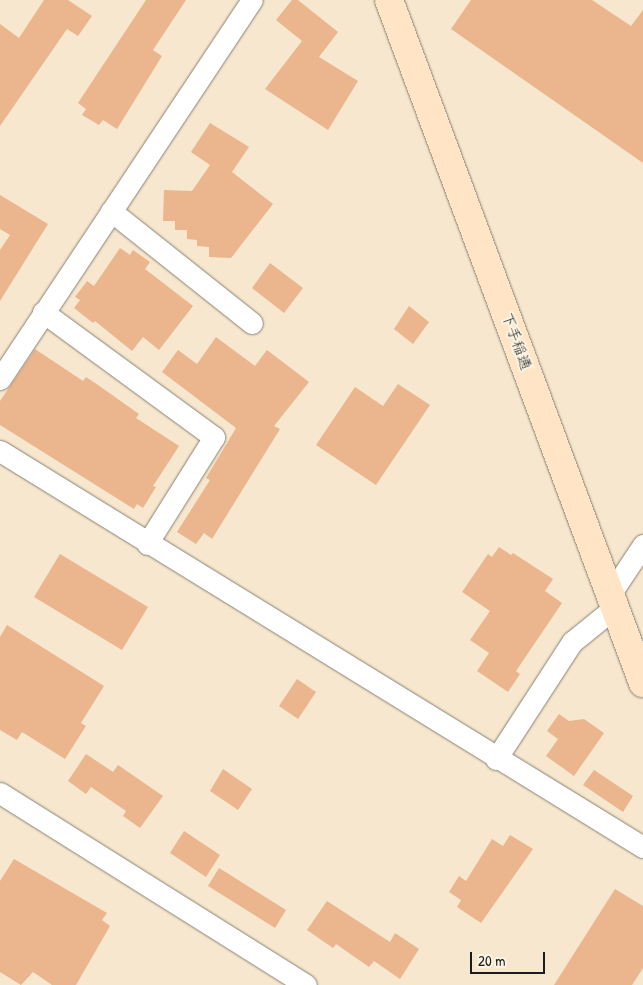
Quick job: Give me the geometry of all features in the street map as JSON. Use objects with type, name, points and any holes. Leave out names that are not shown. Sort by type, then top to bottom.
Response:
[{"type":"street","points":[[0,379],[252,0]]},
{"type":"street","name":"下手稲通","points":[[389,0],[643,683]]},
{"type":"street","points":[[111,211],[252,323]]},
{"type":"street","points":[[43,312],[214,437],[147,544]]},
{"type":"street","points":[[0,451],[496,760],[643,847]]},
{"type":"street","points":[[496,760],[572,642],[612,601],[643,545]]},
{"type":"street","points":[[0,793],[306,985]]},
{"type":"building","points":[[44,0],[68,0],[92,16],[78,36],[67,29],[0,126],[0,24],[19,38]]},
{"type":"building","points":[[146,0],[186,0],[153,50],[162,56],[117,129],[103,120],[99,125],[82,115],[86,109],[78,103]]},
{"type":"building","points":[[292,0],[298,0],[338,32],[319,57],[358,81],[328,130],[265,89],[302,41],[276,20]]},
{"type":"building","points":[[471,0],[592,0],[631,26],[643,10],[643,163],[451,29]]},
{"type":"building","points":[[210,123],[249,147],[232,172],[273,204],[231,258],[209,257],[209,247],[197,246],[197,240],[187,239],[187,230],[175,230],[175,221],[163,221],[164,190],[192,191],[210,165],[191,152]]},
{"type":"building","points":[[0,195],[48,224],[0,301],[0,250],[10,235],[0,229]]},
{"type":"building","points":[[120,248],[130,255],[133,250],[150,262],[145,269],[193,306],[159,350],[143,337],[132,351],[95,321],[93,323],[74,308],[80,300],[75,297],[87,281],[94,286]]},
{"type":"building","points":[[270,263],[303,288],[284,313],[252,288]]},
{"type":"building","points":[[409,306],[429,322],[413,344],[394,329]]},
{"type":"building","points":[[216,337],[255,366],[267,350],[309,382],[274,426],[280,429],[212,539],[204,533],[196,544],[177,532],[210,480],[206,478],[236,428],[162,372],[178,350],[197,364]]},
{"type":"building","points":[[35,349],[83,381],[86,377],[98,385],[139,414],[136,418],[179,446],[153,486],[156,487],[143,508],[137,504],[134,509],[0,425],[0,401]]},
{"type":"building","points":[[398,384],[430,405],[376,485],[316,445],[355,387],[383,406]]},
{"type":"building","points":[[499,547],[511,555],[513,553],[553,579],[545,591],[562,603],[516,671],[520,674],[508,692],[477,671],[489,653],[470,640],[490,611],[462,592],[488,554],[492,557]]},
{"type":"building","points":[[60,554],[148,607],[122,650],[34,597]]},
{"type":"building","points":[[7,625],[104,686],[81,723],[86,726],[65,759],[22,732],[17,740],[0,730],[0,637]]},
{"type":"building","points":[[297,679],[316,692],[298,719],[279,706]]},
{"type":"building","points":[[559,714],[569,721],[584,719],[604,733],[574,776],[546,756],[558,739],[547,731]]},
{"type":"building","points":[[86,754],[113,772],[118,765],[163,796],[140,828],[123,816],[126,811],[91,787],[86,794],[68,781]]},
{"type":"building","points":[[223,769],[252,789],[238,810],[210,791]]},
{"type":"building","points":[[594,770],[633,796],[623,812],[583,785]]},
{"type":"building","points":[[184,831],[220,855],[206,877],[170,853]]},
{"type":"building","points":[[510,835],[533,849],[481,923],[457,907],[461,900],[449,892],[459,876],[466,881],[492,839],[503,846]]},
{"type":"building","points":[[14,859],[107,913],[102,920],[110,926],[76,985],[52,985],[33,972],[21,985],[0,972],[0,881]]},
{"type":"building","points":[[219,868],[286,910],[275,928],[208,886]]},
{"type":"building","points":[[615,889],[643,906],[643,968],[632,985],[554,985]]},
{"type":"building","points":[[327,901],[390,942],[395,933],[419,949],[400,979],[374,961],[369,967],[336,944],[333,948],[307,930]]}]
